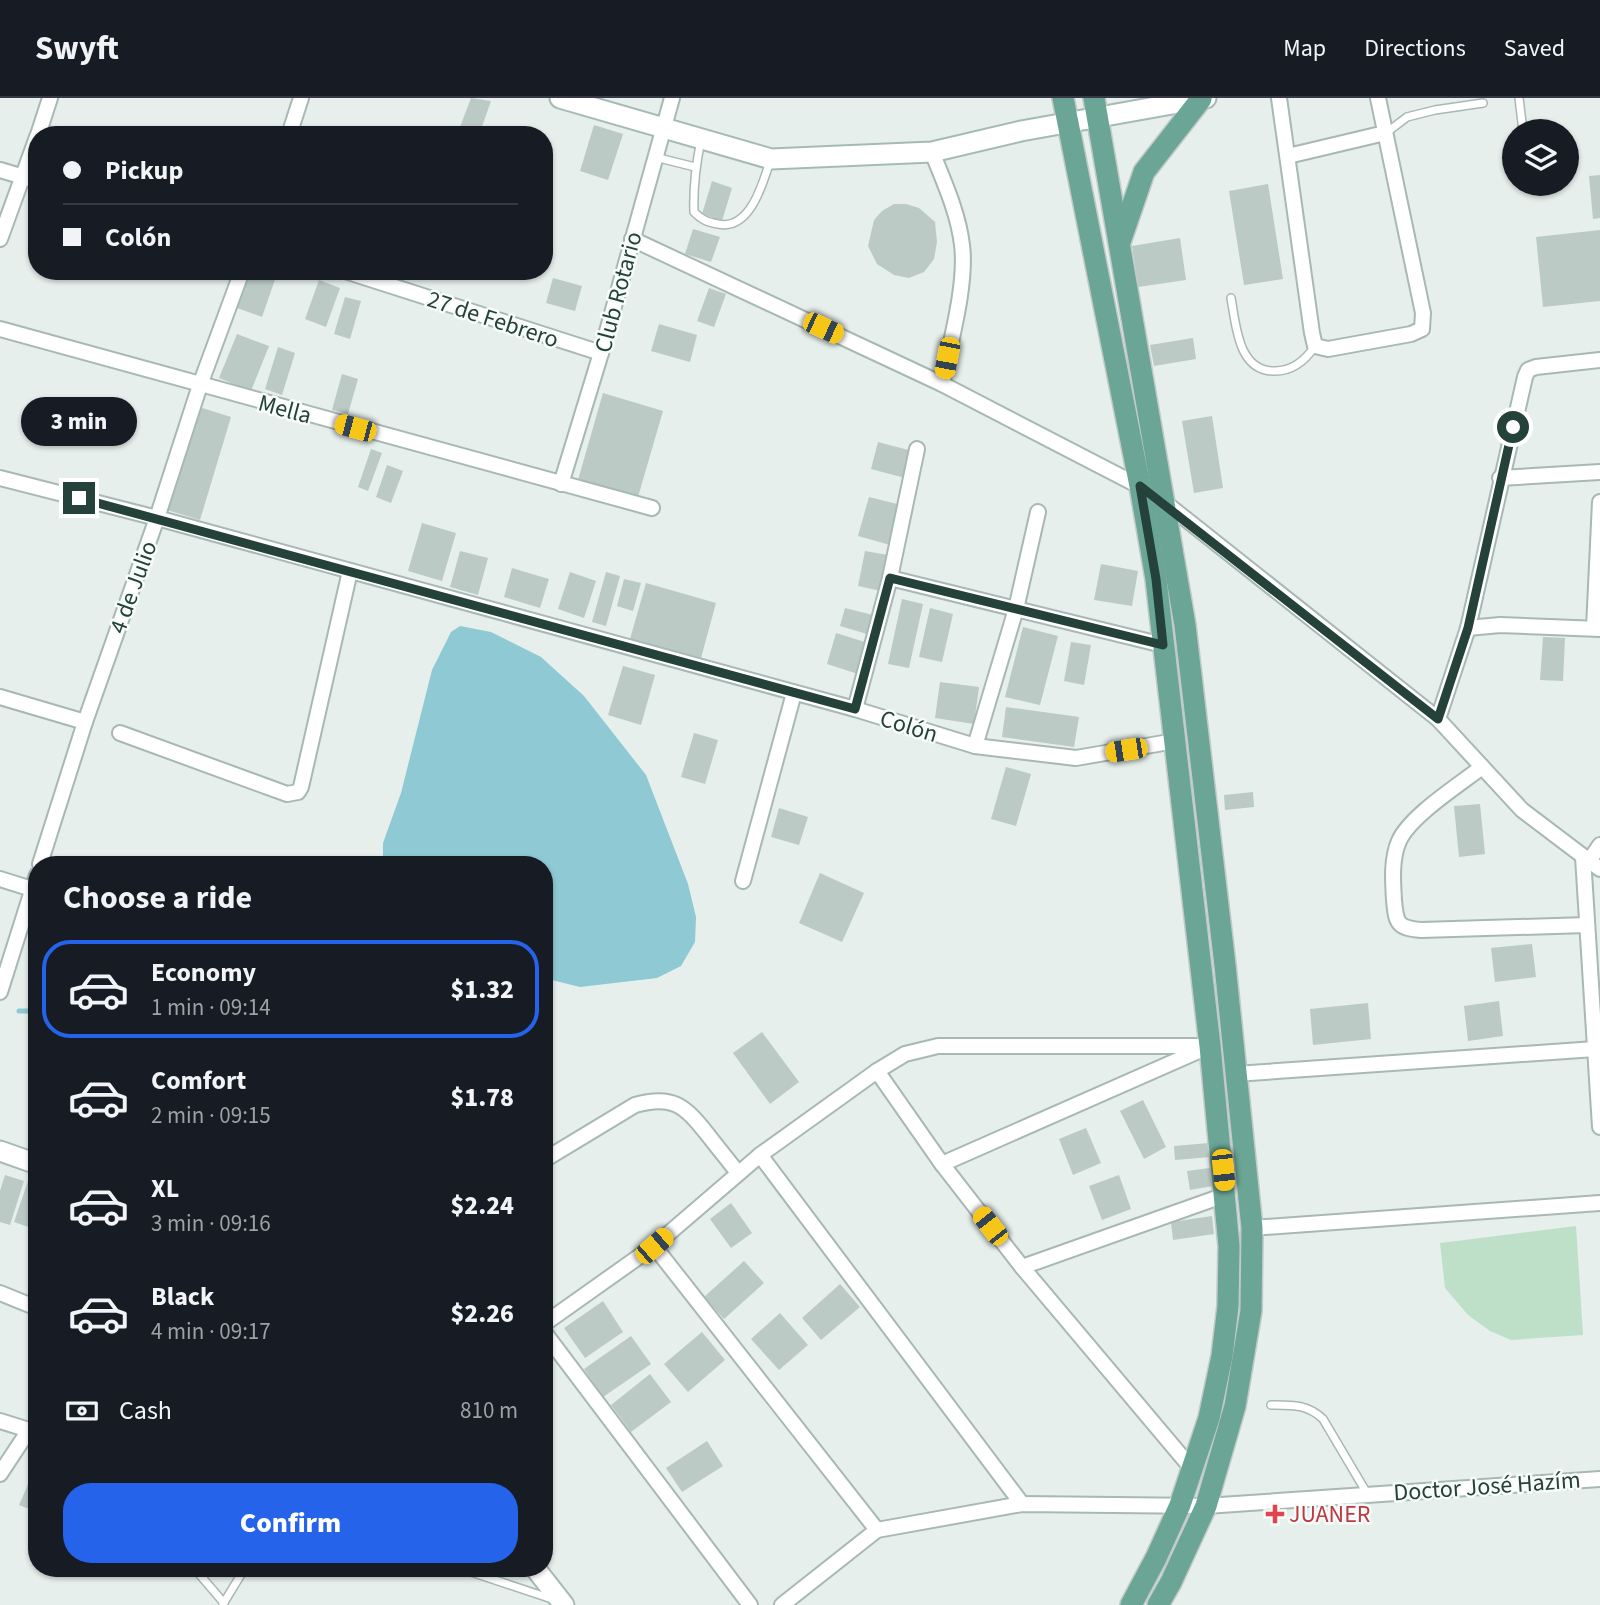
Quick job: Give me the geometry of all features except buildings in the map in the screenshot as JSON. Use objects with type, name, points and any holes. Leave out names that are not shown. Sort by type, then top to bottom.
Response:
[{"type":"main road","points":[[560,98],[771,159],[932,152],[1021,131],[1067,124],[1096,108],[1202,98]]},
{"type":"main road","points":[[1063,98],[1156,579],[1210,1046],[1229,1246],[1228,1306],[1222,1356],[1209,1418],[1180,1506],[1131,1605]]},
{"type":"main road","points":[[1119,244],[1144,172],[1202,98]]},
{"type":"main road","points":[[1096,108],[1185,625],[1252,1228],[1251,1311],[1235,1406],[1206,1506],[1158,1605]]},
{"type":"main road","points":[[0,1151],[28,1161]]},
{"type":"main road","points":[[542,1577],[563,1604]]},
{"type":"street","points":[[40,126],[50,98]]},
{"type":"street","points":[[292,126],[302,98]]},
{"type":"street","name":"Club Rotario","points":[[561,484],[601,354],[672,98]]},
{"type":"street","points":[[1279,98],[1315,346],[1328,349],[1411,334],[1422,329],[1423,313],[1378,98]]},
{"type":"street","points":[[1288,156],[1385,133]]},
{"type":"street","points":[[932,152],[957,216],[962,247],[962,281],[942,384]]},
{"type":"street","points":[[0,170],[28,178]]},
{"type":"street","points":[[0,239],[28,183]]},
{"type":"street","points":[[632,239],[942,384],[1140,486],[1438,719],[1522,810],[1591,862]]},
{"type":"street","name":"4 de Julio","points":[[43,856],[85,722],[239,280]]},
{"type":"street","name":"27 de Febrero","points":[[373,280],[601,354]]},
{"type":"street","name":"Mella","points":[[0,328],[652,508]]},
{"type":"street","points":[[1438,719],[1468,628],[1500,478],[1528,370],[1600,360]]},
{"type":"street","points":[[855,709],[890,578],[917,449]]},
{"type":"street","points":[[1500,478],[1600,472]]},
{"type":"street","name":"Colón","points":[[0,478],[157,518],[855,709],[975,746],[1076,758],[1175,741]]},
{"type":"street","points":[[1468,628],[1500,625],[1597,628],[1600,502]]},
{"type":"street","points":[[975,746],[1016,609],[1038,512]]},
{"type":"street","points":[[120,733],[287,794],[298,792],[350,571]]},
{"type":"street","points":[[890,578],[1163,645]]},
{"type":"street","points":[[743,881],[794,693]]},
{"type":"street","points":[[0,697],[85,722]]},
{"type":"street","points":[[1482,767],[1408,825],[1398,844],[1393,873],[1395,917],[1400,925],[1407,929],[1421,930],[1587,925]]},
{"type":"street","points":[[1600,845],[1591,862],[1587,925],[1600,1127]]},
{"type":"street","points":[[0,879],[28,881]]},
{"type":"street","points":[[1,988],[28,904]]},
{"type":"street","points":[[553,1318],[654,1246],[760,1154],[905,1054],[938,1046],[1210,1046]]},
{"type":"street","points":[[942,1164],[1210,1046]]},
{"type":"street","points":[[1236,1074],[1595,1049]]},
{"type":"street","points":[[877,1071],[942,1164],[1022,1267],[1193,1470]]},
{"type":"street","points":[[553,1155],[635,1105],[650,1100],[664,1100],[689,1112],[738,1173]]},
{"type":"street","points":[[760,1154],[1022,1504]]},
{"type":"street","points":[[1022,1267],[1225,1195]]},
{"type":"street","points":[[1252,1228],[1600,1203]]},
{"type":"street","points":[[654,1246],[877,1530],[782,1605]]},
{"type":"street","points":[[0,1293],[28,1304]]},
{"type":"street","points":[[553,1344],[750,1605]]},
{"type":"street","points":[[0,1420],[28,1430]]},
{"type":"street","points":[[0,1474],[28,1432]]},
{"type":"street","name":"Doctor José Hazím","points":[[877,1530],[1022,1504],[1206,1506],[1600,1479]]},
{"type":"lane","points":[[1519,98],[1522,119]]},
{"type":"lane","points":[[1385,133],[1407,117],[1483,103]]},
{"type":"lane","points":[[701,139],[695,167],[694,212],[703,221],[725,225],[746,215],[759,195],[771,159]]},
{"type":"lane","points":[[655,158],[695,167]]},
{"type":"lane","points":[[1231,298],[1240,343],[1251,364],[1268,372],[1284,371],[1305,360],[1315,346]]},
{"type":"lane","points":[[1271,1405],[1298,1405],[1312,1409],[1323,1419],[1368,1495]]},
{"type":"lane","points":[[201,1577],[223,1604],[240,1577]]},
{"type":"lane","points":[[485,1577],[563,1604]]},
{"type":"green space","points":[[1576,1226],[1583,1335],[1511,1340],[1490,1331],[1468,1315],[1445,1288],[1440,1243]]},
{"type":"water","points":[[460,626],[491,632],[541,657],[584,696],[646,775],[688,884],[696,917],[695,942],[681,966],[657,978],[580,987],[553,980],[553,856],[383,856],[383,843],[401,793],[432,670],[451,632]]},
{"type":"waterway","points":[[19,1011],[28,1011]]},
{"type":"place","name":"JUANER","points":[[1275,1514]]},
{"type":"route","points":[[79,498],[855,709],[890,578],[1163,645],[1156,579],[1140,486],[1438,719],[1468,628],[1513,427]]}]
